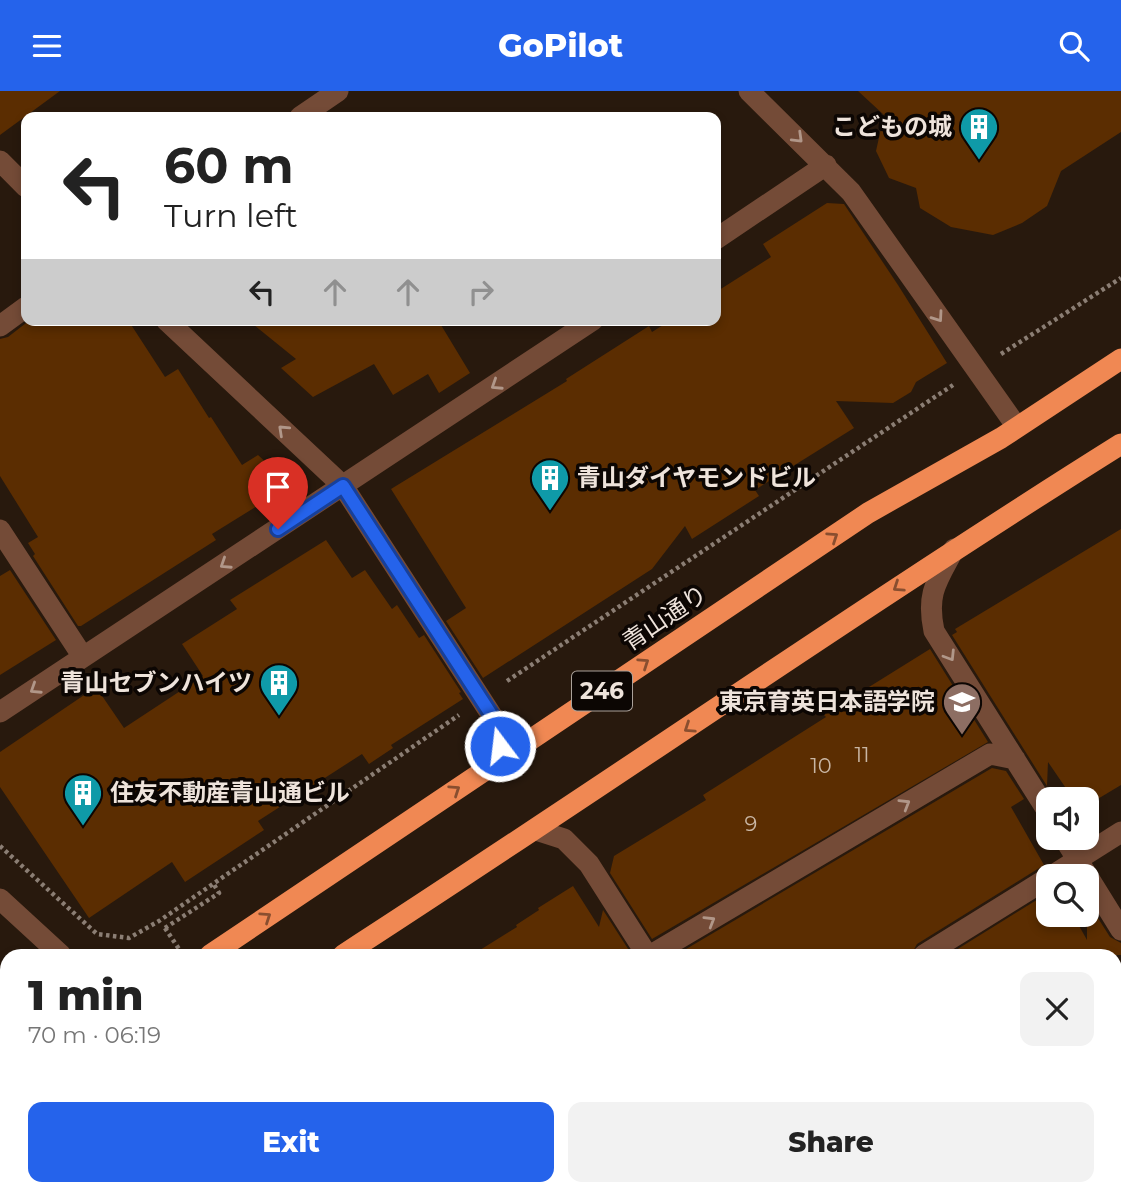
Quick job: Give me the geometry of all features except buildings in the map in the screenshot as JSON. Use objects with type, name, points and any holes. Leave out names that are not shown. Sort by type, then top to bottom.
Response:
[{"type":"highway","name":"青山通り","points":[[219,949],[868,513],[1017,427],[1121,359]]},
{"type":"highway","points":[[352,949],[536,830],[954,549],[1121,444]]},
{"type":"street","points":[[307,112],[338,91]]},
{"type":"street","points":[[749,91],[851,192],[1017,427]]},
{"type":"street","points":[[0,161],[21,182]]},
{"type":"street","points":[[721,236],[826,165]]},
{"type":"street","points":[[0,326],[21,311]]},
{"type":"street","points":[[172,326],[343,486],[496,722],[500,746],[489,766]]},
{"type":"street","points":[[0,712],[584,326]]},
{"type":"street","points":[[0,530],[83,657]]},
{"type":"street","points":[[954,549],[934,585],[930,609],[934,631],[1036,793]]},
{"type":"street","points":[[659,949],[990,754],[1015,759]]},
{"type":"street","points":[[536,830],[564,839],[589,864],[645,949]]},
{"type":"street","points":[[1071,864],[1121,832]]},
{"type":"street","points":[[1072,850],[1121,930]]},
{"type":"street","points":[[933,949],[1036,885]]},
{"type":"street","points":[[0,899],[54,949]]},
{"type":"path","points":[[997,357],[1121,278]]},
{"type":"path","points":[[507,681],[957,383]]},
{"type":"path","points":[[0,846],[97,934],[130,938],[468,708]]},
{"type":"path","points":[[179,949],[165,929],[219,893],[213,883]]},
{"type":"place","name":"こどもの城","points":[[979,161]]},
{"type":"place","name":"青山ダイヤモンドビル","points":[[550,512]]},
{"type":"place","name":"青山セブンハイツ","points":[[279,717]]},
{"type":"place","name":"東京育英日本語学院","points":[[962,736]]},
{"type":"place","name":"住友不動産青山通ビル","points":[[83,827]]},
{"type":"route","points":[[278,529],[343,486],[496,722],[500,746]]}]
